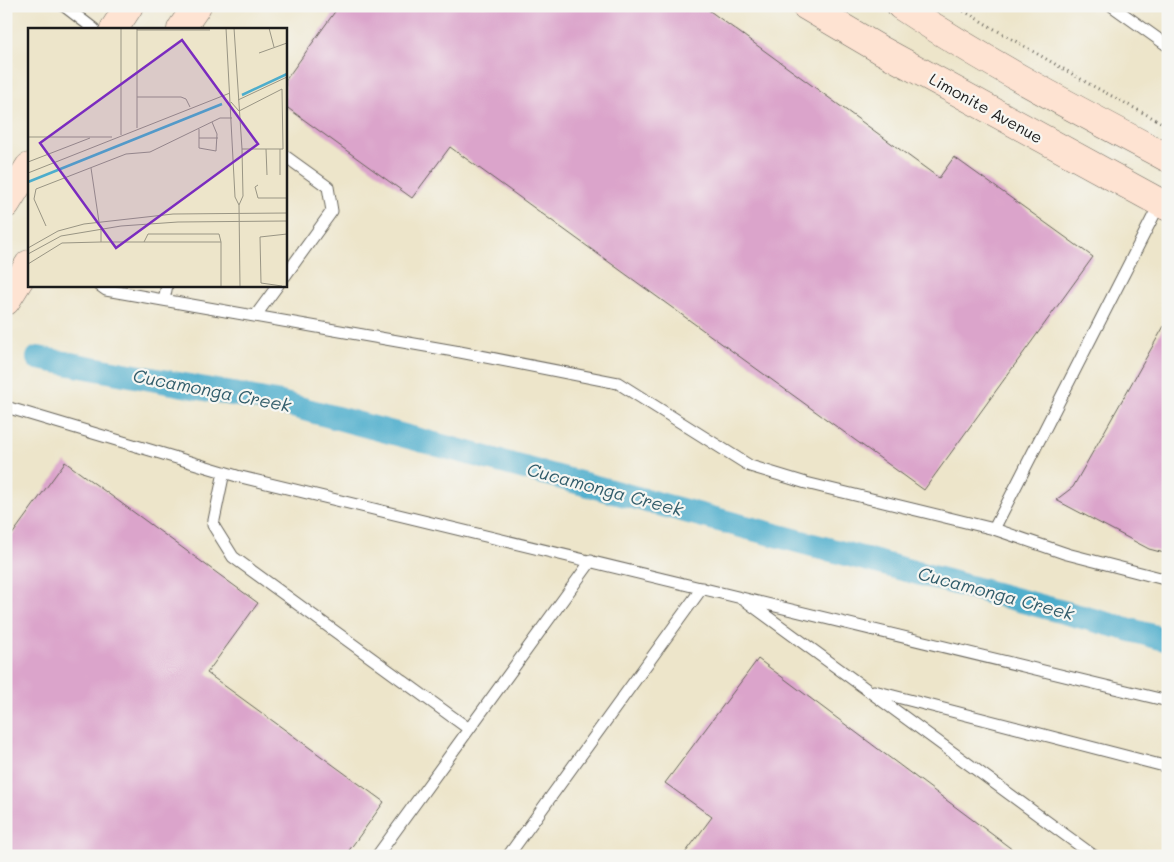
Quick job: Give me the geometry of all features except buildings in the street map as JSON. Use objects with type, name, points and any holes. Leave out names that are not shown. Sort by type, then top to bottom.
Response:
[{"type":"main road","points":[[115,28],[129,6]]},
{"type":"main road","points":[[182,28],[197,6]]},
{"type":"main road","name":"Limonite Avenue","points":[[806,6],[881,50],[1164,205]]},
{"type":"main road","points":[[901,6],[950,38],[1056,100],[1168,158]]},
{"type":"main road","points":[[6,204],[28,169]]},
{"type":"main road","points":[[6,301],[28,266]]},
{"type":"lane","points":[[64,6],[93,28]]},
{"type":"lane","points":[[1112,6],[1168,46]]},
{"type":"lane","points":[[286,157],[328,187],[332,211],[289,262]]},
{"type":"lane","points":[[994,529],[1164,205]]},
{"type":"lane","points":[[100,286],[106,290],[256,315],[618,382],[750,466],[806,483],[994,529],[1067,554],[1168,580]]},
{"type":"lane","points":[[164,300],[167,286]]},
{"type":"lane","points":[[256,315],[277,286]]},
{"type":"lane","points":[[6,407],[224,472],[1168,701]]},
{"type":"lane","points":[[224,472],[213,524],[233,557],[469,729]]},
{"type":"lane","points":[[377,856],[591,561]]},
{"type":"lane","points":[[508,856],[702,588]]},
{"type":"lane","points":[[742,598],[1094,856]]},
{"type":"lane","points":[[867,689],[1168,767]]},
{"type":"path","points":[[955,6],[1091,86],[1168,126]]},
{"type":"waterway","name":"Cucamonga Creek","points":[[38,358],[281,403],[1168,640]]}]
